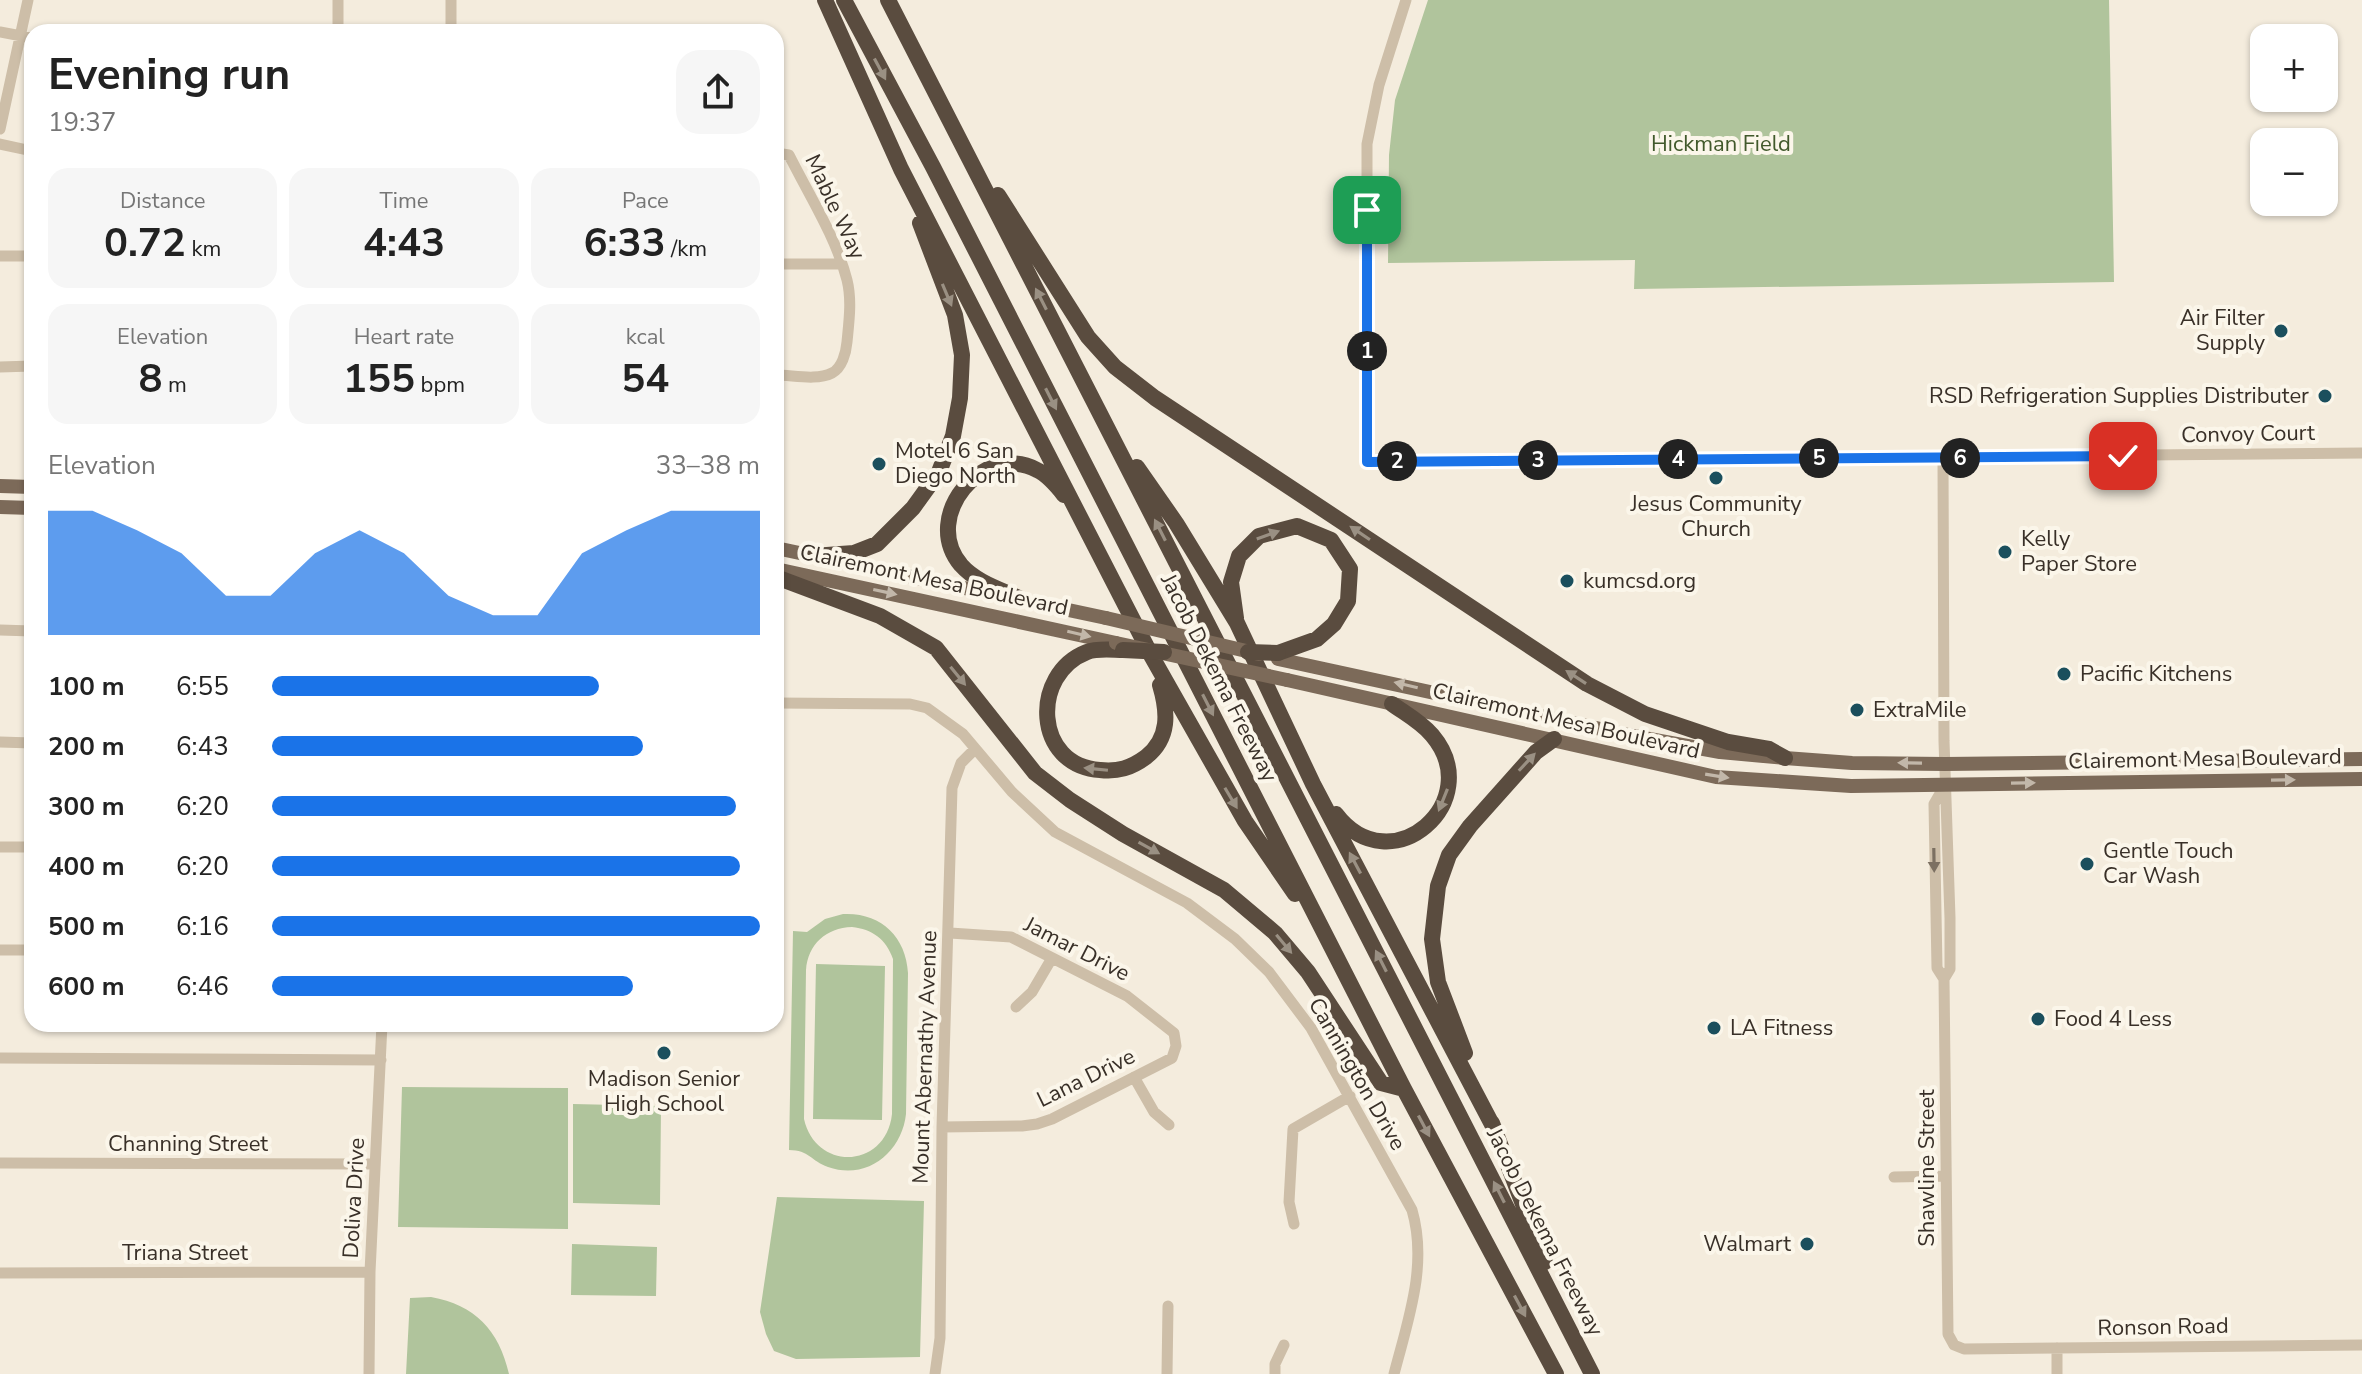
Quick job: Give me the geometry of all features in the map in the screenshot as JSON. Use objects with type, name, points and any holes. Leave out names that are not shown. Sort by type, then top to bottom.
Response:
[{"type":"highway","points":[[825,0],[901,169],[1091,534],[1245,821],[1335,953]]},
{"type":"highway","name":"Jacob Dekema Freeway","points":[[844,0],[933,167],[1404,1089],[1556,1374]]},
{"type":"highway","name":"Jacob Dekema Freeway","points":[[888,0],[1592,1374]]},
{"type":"highway","points":[[944,110],[1088,337],[1115,367],[1155,398],[1587,684],[1645,714],[1728,742],[1769,749],[1785,758]]},
{"type":"highway","points":[[813,556],[854,553],[877,544],[913,508],[939,472],[953,436],[960,398],[962,355],[955,315],[937,274],[901,169]]},
{"type":"highway","points":[[1102,418],[1176,523],[1237,623],[1313,784],[1495,1130]]},
{"type":"highway","points":[[1019,598],[976,578],[959,563],[953,551],[948,537],[950,509],[966,485],[989,470],[1004,465],[1037,469],[1063,493],[1091,534]]},
{"type":"highway","points":[[1237,623],[1231,582],[1239,556],[1259,536],[1297,526],[1331,540],[1350,569],[1348,601],[1334,624],[1317,639],[1278,656],[1248,652]]},
{"type":"highway","points":[[784,580],[880,616],[936,648],[1035,773],[1123,834],[1224,890],[1275,933],[1308,972],[1381,1083],[1404,1089]]},
{"type":"highway","points":[[1120,646],[1158,654],[1168,711],[1164,733],[1150,754],[1119,771],[1079,767],[1065,757],[1053,742],[1047,724],[1052,686],[1063,668],[1088,652],[1120,646]]},
{"type":"highway","points":[[1313,784],[1344,824],[1369,838],[1394,842],[1408,838],[1432,821],[1448,793],[1445,757],[1431,734],[1392,704]]},
{"type":"highway","points":[[1554,739],[1536,752],[1470,826],[1449,855],[1438,886],[1432,939],[1438,982],[1573,1337]]},
{"type":"main road","points":[[0,486],[24,487]]},
{"type":"main road","points":[[0,507],[24,508]]},
{"type":"main road","name":"Clairemont Mesa Boulevard","points":[[784,550],[1019,598],[1248,652]]},
{"type":"main road","name":"Clairemont Mesa Boulevard","points":[[784,571],[1120,646]]},
{"type":"main road","name":"Clairemont Mesa Boulevard","points":[[1158,654],[1716,777],[1851,786],[2362,779]]},
{"type":"main road","name":"Clairemont Mesa Boulevard","points":[[1278,656],[1633,736],[1720,752],[1852,763],[2362,759]]},
{"type":"street","points":[[0,129],[28,0]]},
{"type":"street","points":[[338,0],[338,24]]},
{"type":"street","points":[[451,0],[451,24]]},
{"type":"street","name":"Convoy Court","points":[[1406,0],[1379,85],[1367,144],[1367,462],[2362,453]]},
{"type":"street","points":[[0,32],[24,36]]},
{"type":"street","points":[[0,144],[24,149]]},
{"type":"street","name":"Mable Way","points":[[784,154],[789,155],[841,264],[847,278],[851,308],[847,349],[839,368],[822,377],[784,375]]},
{"type":"street","points":[[0,256],[24,256]]},
{"type":"street","points":[[784,264],[841,264]]},
{"type":"street","points":[[0,367],[24,366]]},
{"type":"street","name":"Shawline Street","points":[[1943,458],[1945,784],[1950,931],[1950,969],[1944,979],[1948,1334],[1954,1345],[1964,1349]]},
{"type":"street","points":[[0,630],[24,631]]},
{"type":"street","name":"Cannington Drive","points":[[784,703],[910,704],[927,708],[963,734],[1012,792],[1055,832],[1187,903],[1235,939],[1269,972],[1311,1028],[1412,1210],[1418,1231],[1418,1275],[1394,1374]]},
{"type":"street","points":[[0,742],[24,743]]},
{"type":"street","name":"Mount Abernathy Avenue","points":[[935,1374],[940,1338],[938,1305],[952,788],[961,763],[975,749]]},
{"type":"street","points":[[0,847],[24,847]]},
{"type":"street","name":"Jamar Drive","points":[[950,933],[1011,937],[1127,996],[1174,1033]]},
{"type":"street","points":[[0,950],[24,950]]},
{"type":"street","points":[[1016,1007],[1032,992],[1052,958]]},
{"type":"street","name":"Doliva Drive","points":[[369,1374],[370,1272],[382,1032]]},
{"type":"street","name":"Lana Drive","points":[[942,1127],[1022,1126],[1052,1119],[1172,1058],[1176,1046],[1174,1033]]},
{"type":"street","points":[[0,1058],[381,1060]]},
{"type":"street","points":[[1134,1077],[1154,1112],[1169,1125]]},
{"type":"street","points":[[1294,1224],[1289,1202],[1293,1129],[1350,1096]]},
{"type":"street","name":"Channing Street","points":[[0,1163],[375,1164]]},
{"type":"street","points":[[1894,1177],[1946,1176]]},
{"type":"street","name":"Triana Street","points":[[0,1273],[370,1272]]},
{"type":"street","points":[[1167,1374],[1168,1306]]},
{"type":"street","points":[[1275,1374],[1275,1364],[1284,1345]]},
{"type":"street","name":"Ronson Road","points":[[1964,1349],[2362,1345]]},
{"type":"street","points":[[2057,1348],[2057,1374]]},
{"type":"green space","name":"Hickman Field","points":[[1428,0],[2109,0],[2114,282],[1634,289],[1635,260],[1388,263],[1389,155],[1395,100]]},
{"type":"green space","points":[[856,914],[879,922],[889,929],[902,948],[908,973],[906,1114],[903,1128],[898,1140],[880,1160],[856,1170],[828,1167],[806,1154],[789,1150],[793,931],[807,932],[825,919]],"holes":[[[859,928],[882,941],[893,959],[892,1114],[887,1132],[877,1145],[865,1154],[850,1157],[822,1148],[811,1136],[804,1119],[806,970],[810,952],[820,939],[834,930]]]},
{"type":"green space","points":[[816,964],[885,966],[882,1120],[813,1119]]},
{"type":"green space","points":[[402,1087],[568,1088],[568,1229],[398,1227]]},
{"type":"green space","points":[[573,1104],[661,1106],[660,1205],[573,1203]]},
{"type":"green space","points":[[777,1197],[924,1201],[920,1357],[796,1359],[774,1351],[760,1312]]},
{"type":"green space","points":[[572,1244],[657,1247],[656,1296],[571,1295]]},
{"type":"green space","points":[[431,1297],[460,1306],[483,1322],[499,1345],[509,1374],[406,1374],[410,1298]]},
{"type":"place","name":"Air Filter Supply","points":[[2281,331]]},
{"type":"place","name":"RSD Refrigeration Supplies Distributer","points":[[2325,396]]},
{"type":"place","name":"Motel 6 San Diego North","points":[[879,464]]},
{"type":"place","name":"Jesus Community Church","points":[[1716,478]]},
{"type":"place","name":"Kelly Paper Store","points":[[2005,552]]},
{"type":"place","name":"kumcsd.org","points":[[1567,581]]},
{"type":"place","name":"Pacific Kitchens","points":[[2064,674]]},
{"type":"place","name":"ExtraMile","points":[[1857,710]]},
{"type":"place","name":"Gentle Touch Car Wash","points":[[2087,864]]},
{"type":"place","name":"Food 4 Less","points":[[2038,1019]]},
{"type":"place","name":"LA Fitness","points":[[1714,1028]]},
{"type":"place","name":"Madison Senior High School","points":[[664,1053]]},
{"type":"place","name":"Walmart","points":[[1807,1244]]},
{"type":"route","points":[[1367,210],[1367,462],[2123,456]]}]
